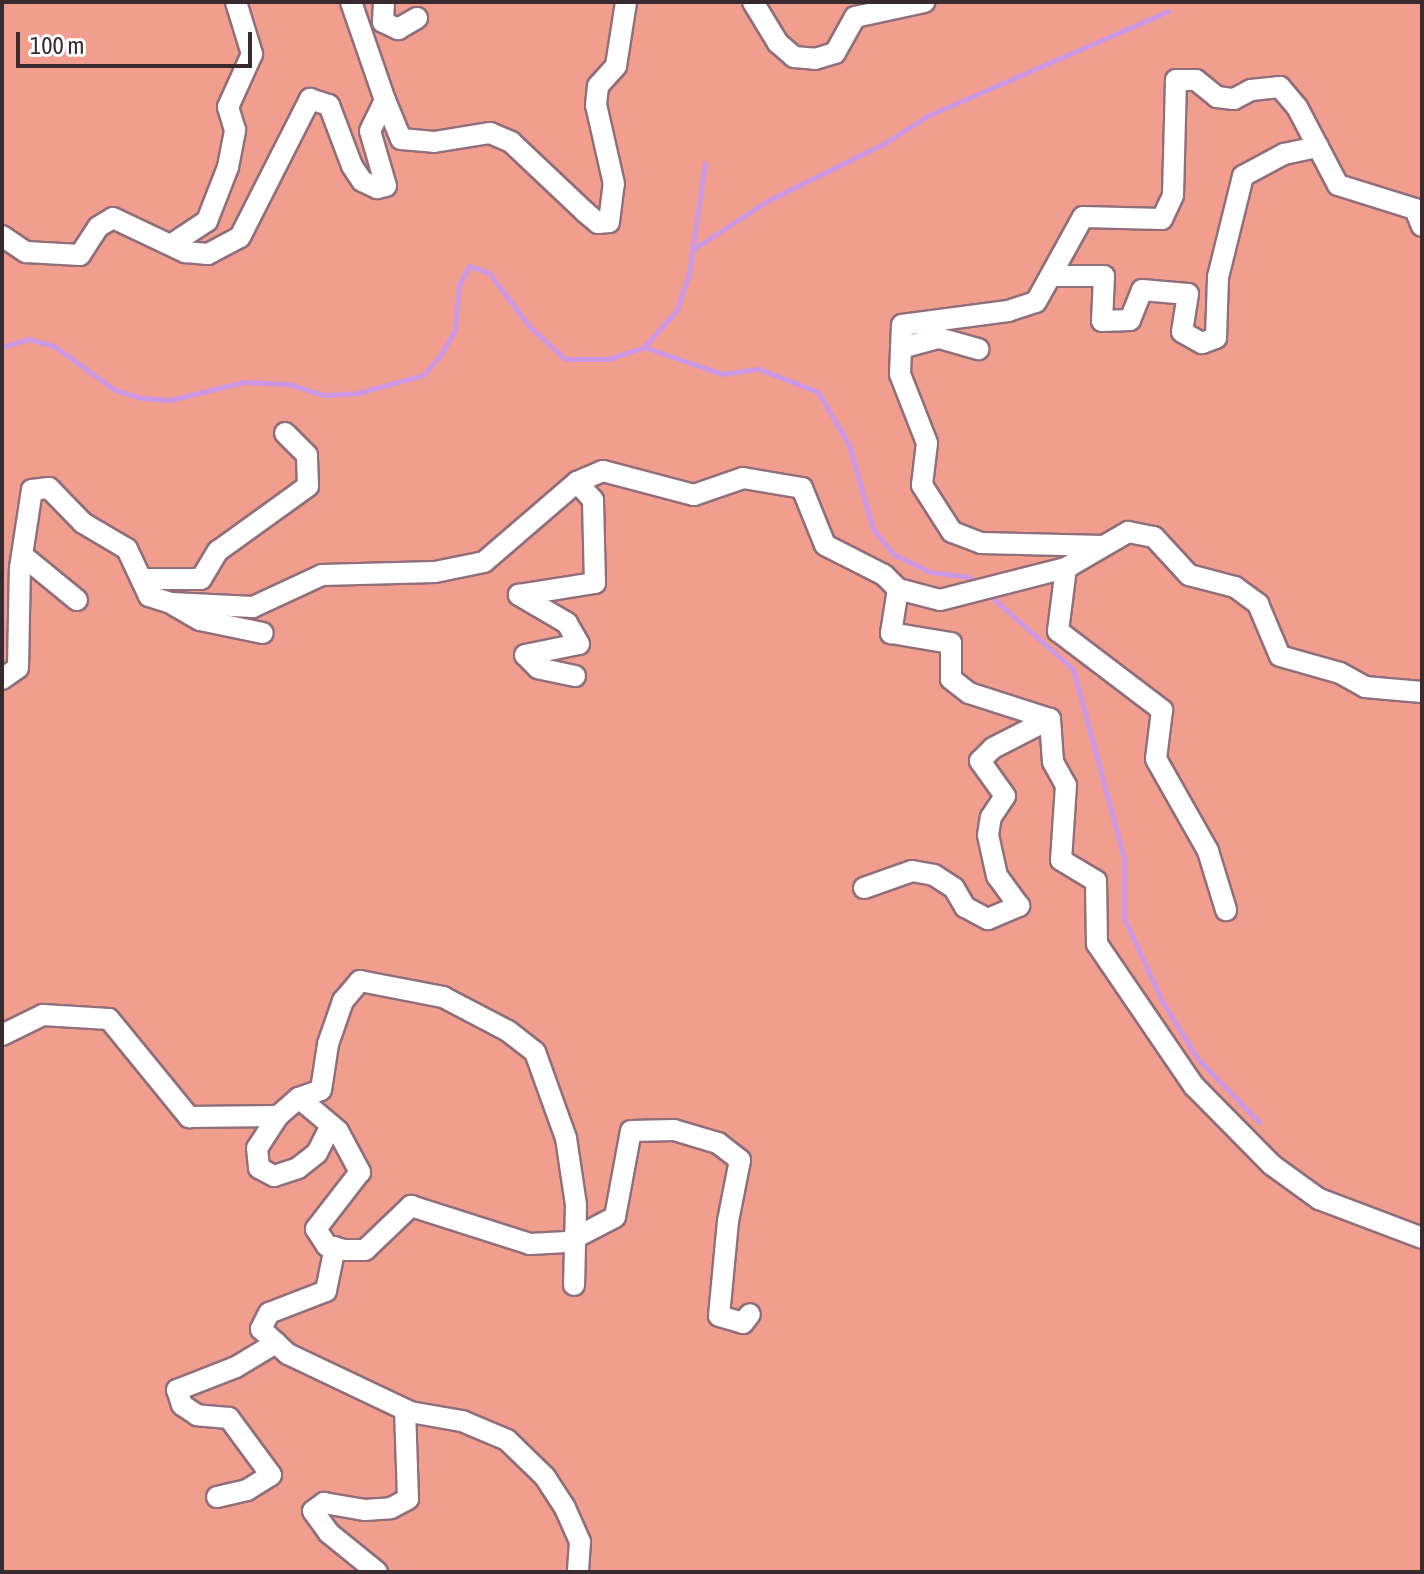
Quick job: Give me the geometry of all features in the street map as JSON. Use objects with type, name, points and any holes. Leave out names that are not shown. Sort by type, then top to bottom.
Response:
[{"type":"lane","points":[[172,244],[207,221],[228,167],[235,130],[228,107],[252,54],[236,2]]},
{"type":"lane","points":[[351,2],[401,139],[434,142],[490,133],[511,142],[598,223],[609,222],[614,184],[596,105],[598,86],[616,66],[626,2]]},
{"type":"lane","points":[[384,2],[383,22],[398,29],[417,18]]},
{"type":"lane","points":[[753,2],[778,43],[794,57],[815,59],[835,53],[855,17],[924,2]]},
{"type":"lane","points":[[1107,546],[981,543],[952,532],[922,485],[927,443],[900,374],[902,325],[1008,311],[1036,302],[1083,217],[1162,219],[1173,195],[1176,80],[1196,80],[1217,97],[1234,99],[1251,90],[1280,87],[1338,185],[1415,209],[1422,226]]},
{"type":"lane","points":[[2,236],[26,252],[80,255],[98,227],[113,218],[185,252],[208,254],[240,237],[310,99],[329,105],[362,181],[386,186],[370,131],[385,100]]},
{"type":"lane","points":[[1053,276],[1104,276],[1102,321],[1130,320],[1142,290],[1188,294],[1182,332],[1202,343],[1216,338],[1218,277],[1243,176],[1284,154],[1318,147]]},
{"type":"lane","points":[[901,348],[939,338],[978,349]]},
{"type":"lane","points":[[143,579],[201,579],[218,551],[308,486],[307,455],[285,433]]},
{"type":"lane","points":[[171,603],[253,607],[322,575],[435,572],[484,562],[577,482],[603,471],[694,495],[743,478],[802,488],[825,545],[884,575],[898,589],[940,600],[974,595],[1066,568],[1128,532],[1154,537],[1189,575],[1235,587],[1258,604],[1280,656],[1340,673],[1365,687],[1422,692]]},
{"type":"lane","points":[[575,676],[538,668],[525,655],[579,644],[567,623],[519,595],[595,583],[593,500],[577,482]]},
{"type":"lane","points":[[2,679],[18,668],[22,555],[32,490],[49,488],[83,523],[127,549],[149,596],[171,603],[200,620],[263,633]]},
{"type":"lane","points":[[22,555],[77,600]]},
{"type":"lane","points":[[1066,568],[1058,631],[1162,710],[1156,759],[1208,851],[1226,910]]},
{"type":"lane","points":[[898,589],[891,633],[951,643],[951,679],[969,693],[1050,719]]},
{"type":"lane","points":[[864,888],[912,871],[934,875],[954,888],[965,907],[988,919],[1019,906],[997,876],[988,835],[991,817],[1005,796],[980,761],[993,748],[1050,719]]},
{"type":"lane","points":[[1050,719],[1053,762],[1066,785],[1061,860],[1096,881],[1097,944],[1168,1052],[1272,1165],[1319,1199],[1422,1238]]},
{"type":"lane","points":[[331,1125],[317,1153],[298,1168],[274,1176],[259,1168],[257,1148],[278,1116],[299,1098],[321,1090],[328,1044],[343,1001],[360,981],[387,982],[443,997],[535,1052],[566,1138],[577,1237],[574,1285]]},
{"type":"lane","points":[[2,1035],[43,1015],[109,1019],[189,1117],[278,1116]]},
{"type":"lane","points":[[299,1098],[331,1125],[360,1172],[316,1229],[327,1246],[335,1247],[365,1250],[411,1206],[530,1244],[577,1237],[615,1217],[631,1131],[674,1130],[718,1143],[740,1160],[728,1221],[719,1316],[743,1323],[750,1314]]},
{"type":"lane","points":[[335,1247],[326,1291],[269,1313],[261,1329],[288,1354],[405,1410],[462,1421],[507,1440],[545,1477],[565,1508],[580,1542],[578,1572]]},
{"type":"lane","points":[[217,1497],[247,1490],[271,1475],[229,1418],[197,1415],[182,1405],[177,1390],[236,1367],[276,1343]]},
{"type":"lane","points":[[377,1572],[329,1533],[313,1511],[324,1503],[365,1510],[391,1508],[408,1499],[405,1410]]},
{"type":"shaded area","points":[[2,2],[1422,2],[1422,1572],[2,1572]]},
{"type":"waterway","points":[[695,248],[767,201],[885,143],[927,116],[1168,11]]},
{"type":"waterway","points":[[644,347],[677,310],[689,274],[705,163]]},
{"type":"waterway","points":[[2,347],[29,339],[54,346],[115,390],[142,398],[170,400],[244,382],[288,384],[325,395],[358,393],[423,375],[439,357],[455,330],[459,285],[469,266],[489,273],[530,327],[565,359],[608,359],[644,347],[722,374],[759,369],[818,392],[849,445],[873,529],[893,554],[930,572],[969,577],[976,584]]},
{"type":"waterway","points":[[987,593],[1073,669],[1124,858],[1124,918],[1162,1001],[1198,1059],[1259,1122]]}]
